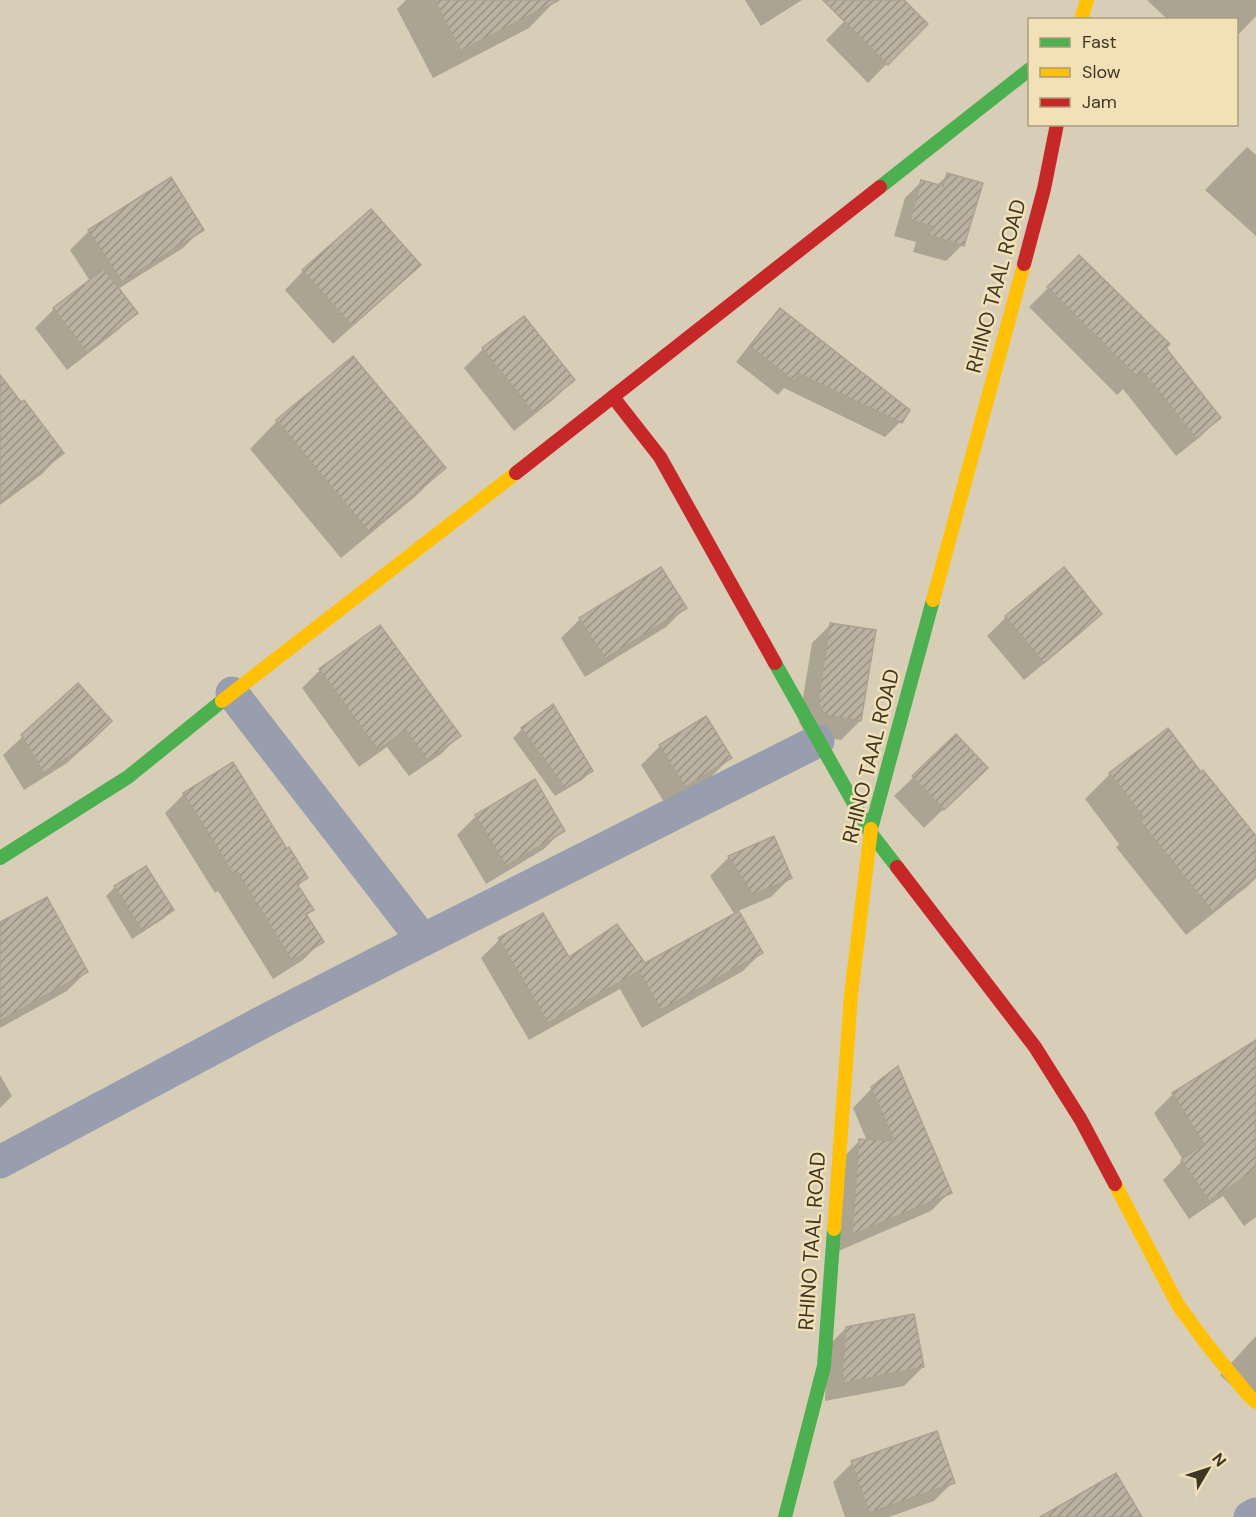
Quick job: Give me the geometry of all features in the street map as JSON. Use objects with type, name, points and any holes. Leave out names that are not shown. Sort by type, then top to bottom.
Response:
[{"type":"street","points":[[1082,18],[1087,0]]},
{"type":"street","points":[[1,856],[128,777],[1028,70]]},
{"type":"street","name":"RHINO TAAL ROAD","points":[[785,1517],[824,1366],[850,995],[870,832],[1044,189],[1058,126]]},
{"type":"street","points":[[613,397],[660,457],[870,832],[1035,1047],[1081,1120],[1178,1305],[1209,1347],[1256,1402]]},
{"type":"street","points":[[232,693],[423,940]]},
{"type":"street","points":[[0,1162],[272,1017],[818,741]]},
{"type":"street","points":[[1250,1517],[1256,1514]]},
{"type":"building","points":[[434,0],[559,0],[461,51]]},
{"type":"building","points":[[823,0],[904,0],[928,24],[888,65]]},
{"type":"building","points":[[947,173],[983,183],[964,246],[929,235],[932,226],[910,220],[921,180],[943,186]]},
{"type":"building","points":[[171,177],[204,230],[122,282],[88,230]]},
{"type":"building","points":[[371,209],[421,265],[352,326],[302,270]]},
{"type":"building","points":[[1079,255],[1170,344],[1166,348],[1221,418],[1196,438],[1143,372],[1137,377],[1047,287]]},
{"type":"building","points":[[104,269],[138,313],[86,352],[53,308]]},
{"type":"building","points":[[780,308],[910,410],[902,423],[799,374],[794,381],[750,346]]},
{"type":"building","points":[[524,316],[575,380],[534,413],[482,348]]},
{"type":"building","points":[[353,356],[446,468],[369,532],[276,420]]},
{"type":"building","points":[[0,375],[21,402],[24,400],[64,453],[0,502]]},
{"type":"building","points":[[661,567],[687,608],[605,659],[579,618]]},
{"type":"building","points":[[1064,567],[1102,614],[1044,663],[1005,616]]},
{"type":"building","points":[[830,623],[876,630],[861,721],[825,715],[818,702]]},
{"type":"building","points":[[380,625],[461,736],[427,760],[406,730],[378,750],[319,669]]},
{"type":"building","points":[[78,683],[112,721],[88,744],[44,773],[21,735]]},
{"type":"building","points":[[553,704],[593,771],[565,788],[521,728]]},
{"type":"building","points":[[706,716],[732,758],[685,787],[659,745]]},
{"type":"building","points":[[1168,728],[1201,772],[1203,770],[1256,836],[1256,876],[1212,911],[1140,821],[1144,818],[1109,773]]},
{"type":"building","points":[[956,734],[988,768],[944,810],[912,776]]},
{"type":"building","points":[[233,762],[287,849],[289,847],[308,878],[297,884],[314,910],[306,914],[324,942],[292,961],[238,873],[234,875],[183,793]]},
{"type":"building","points":[[535,779],[565,831],[506,866],[475,815]]},
{"type":"building","points":[[774,836],[792,878],[753,895],[728,856]]},
{"type":"building","points":[[146,866],[174,910],[142,931],[114,886]]},
{"type":"building","points":[[47,897],[88,972],[0,1021],[0,922]]},
{"type":"building","points":[[739,911],[763,953],[661,1010],[639,971],[548,1023],[498,938],[543,913],[569,957],[617,924],[645,963]]},
{"type":"building","points":[[1256,1040],[1256,1169],[1209,1201],[1181,1160],[1204,1144],[1172,1093]]},
{"type":"building","points":[[898,1066],[952,1193],[852,1235],[859,1139],[894,1141],[871,1087]]},
{"type":"building","points":[[914,1314],[924,1367],[844,1383],[842,1372],[846,1327]]},
{"type":"building","points":[[937,1431],[955,1483],[869,1513],[851,1461]]},
{"type":"building","points":[[1116,1473],[1142,1517],[1040,1517]]},
{"type":"traffic: fast","points":[[880,187],[1028,71]]},
{"type":"traffic: fast","points":[[871,829],[933,600]]},
{"type":"traffic: fast","points":[[775,663],[870,832],[897,867]]},
{"type":"traffic: fast","points":[[0,858],[128,777],[222,701]]},
{"type":"traffic: fast","points":[[785,1517],[824,1366],[834,1229]]},
{"type":"traffic: slow","points":[[1082,18],[1087,0]]},
{"type":"traffic: slow","points":[[933,600],[1024,264]]},
{"type":"traffic: slow","points":[[222,701],[516,473]]},
{"type":"traffic: slow","points":[[834,1229],[851,995],[871,829]]},
{"type":"traffic: slow","points":[[1115,1184],[1178,1305],[1209,1347],[1256,1402]]},
{"type":"traffic: jam","points":[[1024,264],[1044,189],[1057,126]]},
{"type":"traffic: jam","points":[[516,473],[880,187]]},
{"type":"traffic: jam","points":[[613,397],[660,457],[775,663]]},
{"type":"traffic: jam","points":[[897,867],[1035,1047],[1081,1120],[1115,1184]]}]
